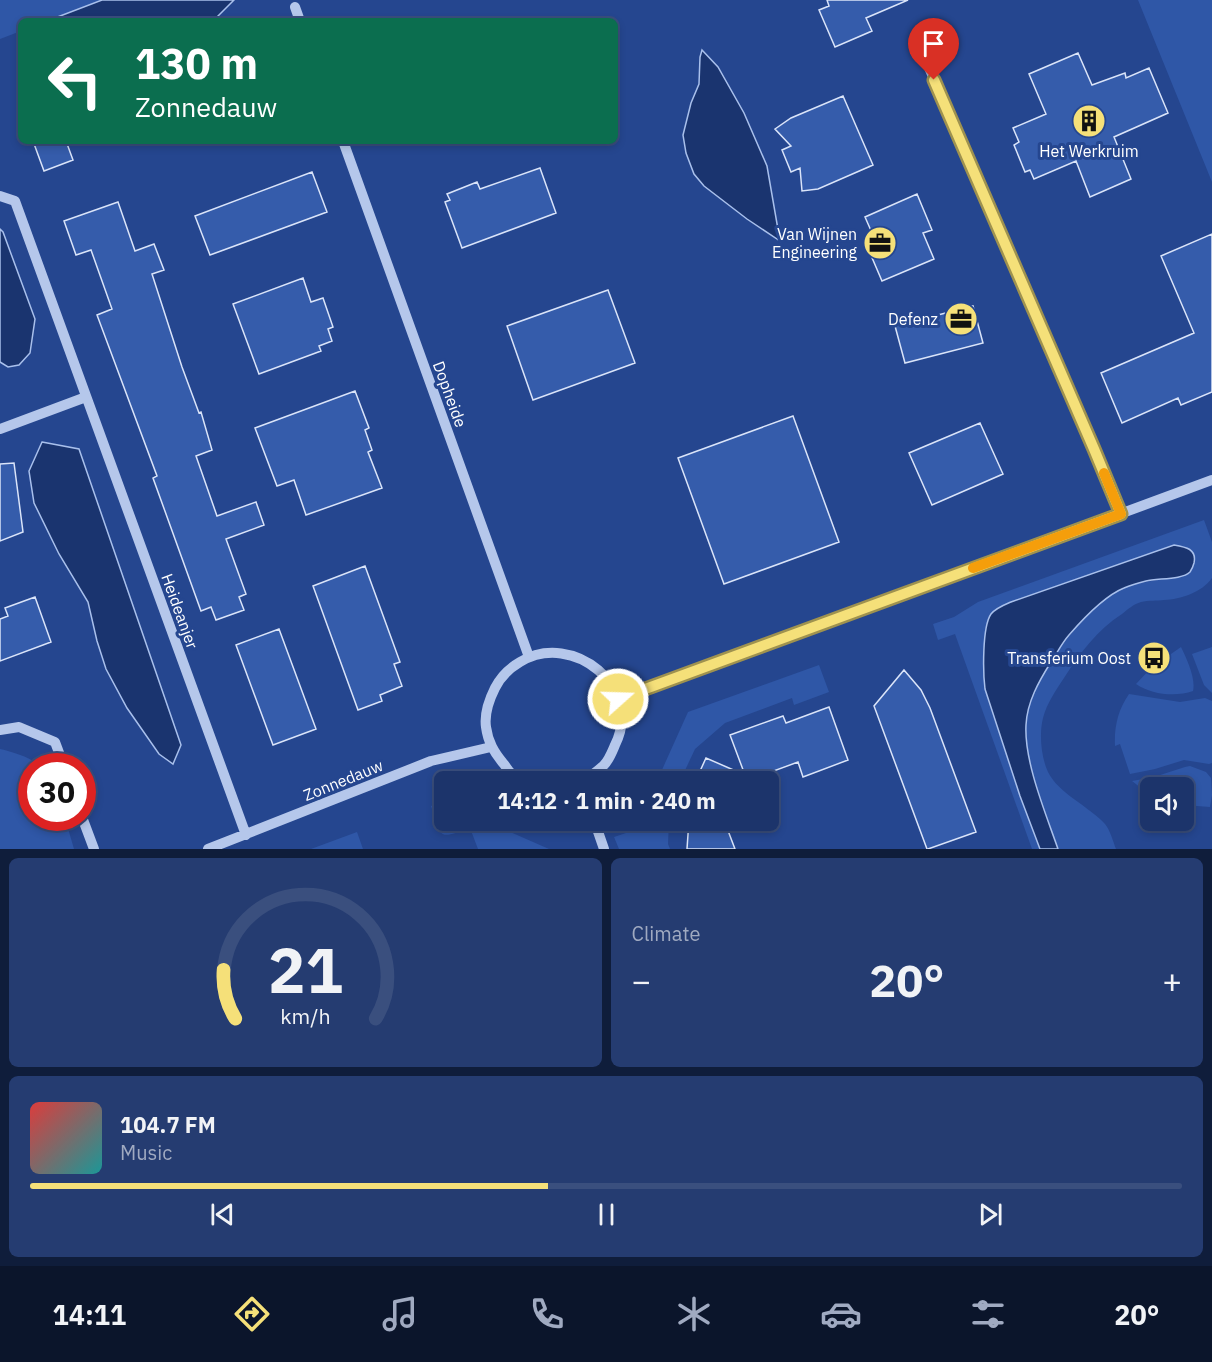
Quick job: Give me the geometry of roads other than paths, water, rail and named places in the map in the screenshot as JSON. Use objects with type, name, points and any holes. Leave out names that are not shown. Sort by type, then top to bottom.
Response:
[{"type":"street","points":[[295,7],[299,18]]},
{"type":"street","points":[[921,49],[1121,514]]},
{"type":"street","name":"Dopheide","points":[[344,144],[529,657]]},
{"type":"street","name":"Heideanjer","points":[[0,196],[15,201],[246,835]]},
{"type":"street","points":[[0,429],[86,397]]},
{"type":"street","points":[[618,699],[1212,480]]},
{"type":"street","points":[[509,771],[491,747],[486,726],[488,702],[500,678],[509,669],[529,657],[545,653],[568,653],[595,666],[607,678],[618,699],[621,713],[620,736],[606,764],[597,771]]},
{"type":"street","points":[[0,730],[19,728],[55,742],[59,753]]},
{"type":"street","name":"Zonnedauw","points":[[208,849],[431,761],[491,747]]},
{"type":"street","points":[[87,831],[94,849]]},
{"type":"street","points":[[598,831],[604,849]]},
{"type":"place","name":"Het Werkruim","points":[[1089,121]]},
{"type":"place","name":"Van Wijnen Engineering","points":[[880,243]]},
{"type":"place","name":"Defenz","points":[[961,319]]},
{"type":"place","name":"Transferium Oost","points":[[1154,658]]}]
